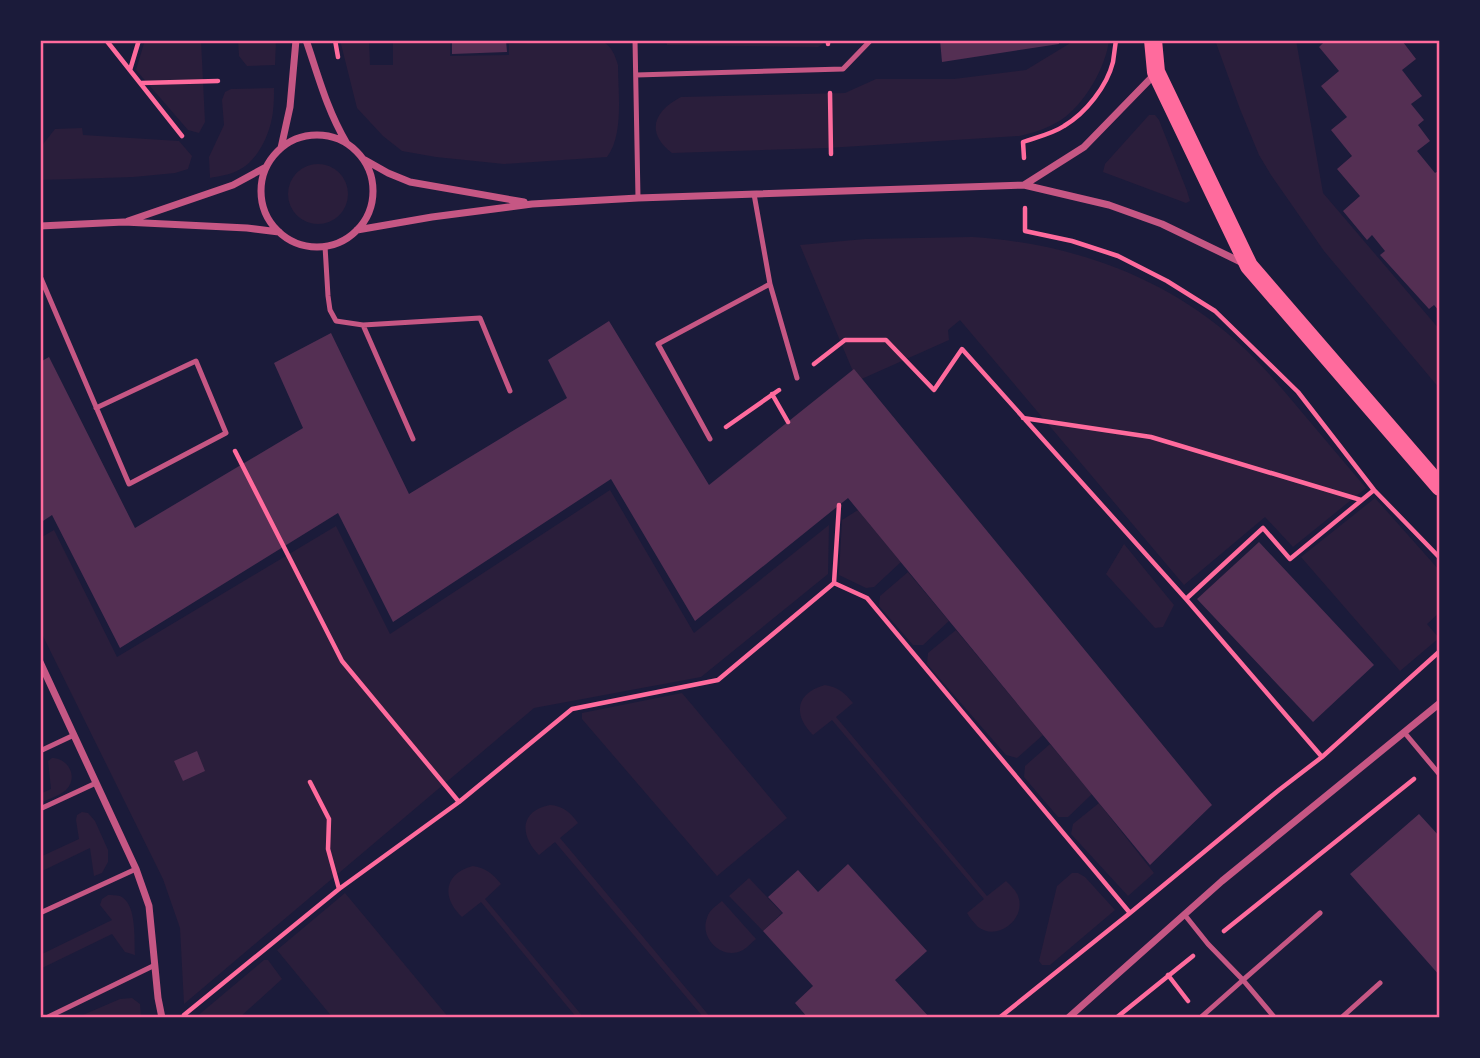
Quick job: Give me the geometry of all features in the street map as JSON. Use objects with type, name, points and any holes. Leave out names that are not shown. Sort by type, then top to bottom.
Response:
[{"type":"main road","points":[[1153,40],[1156,72],[1249,266],[1440,487]]},
{"type":"street","points":[[281,148],[290,107],[296,40]]},
{"type":"street","points":[[306,40],[326,102],[346,143]]},
{"type":"street","points":[[1024,185],[1084,148],[1156,72]]},
{"type":"street","points":[[124,222],[233,185],[266,167],[281,148],[295,139],[312,135],[330,136],[346,143],[365,160],[410,182],[532,204]]},
{"type":"street","points":[[266,167],[262,183],[262,201],[268,218],[279,232],[293,241],[309,246],[326,246],[342,241],[357,230],[368,215],[373,196],[372,178],[365,160]]},
{"type":"street","points":[[357,230],[532,204],[1024,185],[1109,205],[1162,224],[1249,266]]},
{"type":"street","points":[[40,226],[124,222],[279,232]]},
{"type":"street","points":[[40,662],[136,869],[149,906],[162,1018]]},
{"type":"street","points":[[1068,1018],[1231,873],[1440,703]]},
{"type":"lane","points":[[635,40],[638,198]]},
{"type":"lane","points":[[636,75],[843,69],[871,40]]},
{"type":"lane","points":[[754,194],[770,284],[797,378]]},
{"type":"lane","points":[[326,246],[328,296],[330,310],[336,321],[363,325],[480,318],[510,391]]},
{"type":"lane","points":[[40,276],[96,408],[129,484],[226,433],[196,361],[96,408]]},
{"type":"lane","points":[[710,439],[658,344],[770,284]]},
{"type":"lane","points":[[363,325],[413,439]]},
{"type":"lane","points":[[1404,732],[1440,775]]},
{"type":"lane","points":[[40,751],[74,735]]},
{"type":"lane","points":[[40,809],[96,783]]},
{"type":"lane","points":[[40,913],[136,869]]},
{"type":"lane","points":[[1201,1017],[1320,913]]},
{"type":"lane","points":[[1184,914],[1276,1018]]},
{"type":"lane","points":[[46,1018],[155,965]]},
{"type":"lane","points":[[1341,1018],[1380,983]]},
{"type":"path","points":[[106,40],[181,136]]},
{"type":"path","points":[[129,71],[139,40]]},
{"type":"path","points":[[1023,142],[1049,134],[1066,125],[1084,110],[1101,88],[1112,63],[1116,40]]},
{"type":"path","points":[[140,83],[218,81]]},
{"type":"path","points":[[830,93],[831,154]]},
{"type":"path","points":[[1025,231],[1072,241],[1118,256],[1167,281],[1215,311],[1298,392],[1374,490],[1440,558]]},
{"type":"path","points":[[710,439],[797,378],[845,340],[886,340],[934,390],[962,349],[1186,599],[1322,757]]},
{"type":"path","points":[[772,394],[788,422]]},
{"type":"path","points":[[1023,418],[1151,438],[1361,500]]},
{"type":"path","points":[[226,433],[342,661],[459,802]]},
{"type":"path","points":[[1186,599],[1263,528],[1290,559],[1374,490]]},
{"type":"path","points":[[181,1018],[338,889],[459,802],[572,709],[718,680],[834,583],[839,505]]},
{"type":"path","points":[[834,583],[867,598],[1130,913]]},
{"type":"path","points":[[999,1018],[1322,757],[1440,651]]},
{"type":"path","points":[[1116,1018],[1432,765]]},
{"type":"path","points":[[310,782],[329,819],[328,849],[338,889]]},
{"type":"path","points":[[1168,975],[1201,1017]]},
{"type":"shaded area","points":[[145,40],[201,40],[205,122],[199,133],[188,130],[136,70]]},
{"type":"shaded area","points":[[238,40],[276,40],[275,65],[247,66],[239,56]]},
{"type":"shaded area","points":[[340,40],[369,40],[370,65],[393,65],[393,40],[444,40],[444,43],[450,43],[450,56],[509,55],[509,44],[573,40],[603,42],[611,49],[618,65],[619,113],[612,148],[607,157],[504,164],[402,151],[383,136],[357,108]]},
{"type":"shaded area","points":[[824,40],[818,47],[667,45],[666,41]]},
{"type":"shaded area","points":[[1072,40],[1109,40],[1099,73],[1086,95],[1070,113],[1041,130],[1019,136],[827,148],[672,153],[658,137],[656,130],[659,115],[681,97],[845,93],[876,79],[954,79],[1026,70]]},
{"type":"shaded area","points":[[1215,40],[1296,40],[1323,193],[1440,330],[1440,389],[1324,251],[1271,175],[1259,155]]},
{"type":"shaded area","points":[[274,88],[272,119],[257,154],[237,171],[210,178],[209,157],[224,125],[222,100],[225,92],[231,89]]},
{"type":"shaded area","points":[[1149,115],[1155,115],[1159,120],[1187,191],[1190,201],[1186,203],[1103,172],[1105,164]]},
{"type":"shaded area","points":[[82,128],[83,135],[179,141],[192,156],[188,169],[133,177],[40,180],[40,148],[55,129]]},
{"type":"shaded area","points":[[312,164],[324,164],[343,177],[348,194],[346,206],[335,219],[324,224],[312,224],[293,211],[288,200],[288,188],[301,169]]},
{"type":"shaded area","points":[[972,237],[1044,246],[1079,255],[1145,280],[1177,297],[1207,317],[1252,356],[1366,488],[1293,547],[1265,517],[1184,585],[960,320],[948,330],[949,340],[857,381],[800,245],[865,239]]},
{"type":"shaded area","points":[[610,490],[694,633],[829,525],[828,574],[701,677],[534,708],[184,1004],[180,928],[163,879],[40,630],[40,538],[54,530],[117,657],[336,526],[390,634]]},
{"type":"shaded area","points":[[1375,498],[1440,571],[1440,612],[1427,624],[1439,638],[1400,671],[1301,557]]},
{"type":"shaded area","points":[[858,510],[901,562],[874,587],[866,588],[839,575],[842,520]]},
{"type":"shaded area","points":[[1124,544],[1174,605],[1163,627],[1155,628],[1106,574]]},
{"type":"shaded area","points":[[908,572],[949,621],[923,645],[913,645],[879,606],[880,596]]},
{"type":"shaded area","points":[[956,630],[1043,735],[1017,758],[1006,755],[927,664],[928,653]]},
{"type":"shaded area","points":[[825,685],[841,691],[853,703],[836,717],[987,896],[1006,881],[1015,891],[1019,907],[1017,915],[1007,926],[993,932],[978,927],[967,913],[984,899],[832,720],[813,735],[802,720],[800,706],[808,693]]},
{"type":"shaded area","points":[[682,693],[787,818],[717,876],[582,719],[582,713]]},
{"type":"shaded area","points":[[1050,744],[1092,794],[1068,817],[1058,817],[1024,777],[1025,766]]},
{"type":"shaded area","points":[[52,758],[67,765],[72,780],[66,790],[40,803],[40,794],[51,789],[48,761]]},
{"type":"shaded area","points":[[1099,803],[1154,873],[1128,896],[1071,834],[1073,824]]},
{"type":"shaded area","points":[[550,805],[566,810],[578,823],[560,838],[711,1018],[704,1018],[555,842],[539,855],[533,848],[526,832],[528,818],[540,808]]},
{"type":"shaded area","points":[[88,813],[95,821],[108,850],[108,862],[102,873],[94,876],[90,848],[40,872],[40,857],[79,839],[76,820],[77,815]]},
{"type":"shaded area","points":[[473,866],[489,872],[501,884],[485,899],[584,1018],[577,1018],[481,902],[462,917],[455,910],[449,894],[451,880],[463,869]]},
{"type":"shaded area","points":[[1072,873],[1085,877],[1115,910],[1050,965],[1042,965],[1039,961],[1057,886]]},
{"type":"shaded area","points":[[749,878],[782,913],[763,931],[729,896]]},
{"type":"shaded area","points":[[345,893],[449,1018],[333,1018],[277,950]]},
{"type":"shaded area","points":[[108,895],[120,896],[129,906],[134,922],[135,955],[125,952],[112,934],[40,969],[40,955],[112,920],[100,905],[102,899]]},
{"type":"shaded area","points":[[722,901],[756,939],[745,949],[735,953],[728,953],[714,946],[706,933],[708,915]]},
{"type":"shaded area","points":[[264,960],[268,960],[282,979],[239,1018],[195,1018]]},
{"type":"shaded area","points":[[132,998],[140,1004],[141,1018],[76,1018],[120,999]]},
{"type":"building","points":[[452,40],[506,40],[507,52],[452,54]]},
{"type":"building","points":[[940,40],[1058,40],[1059,44],[942,62]]},
{"type":"building","points":[[1326,40],[1405,40],[1403,42],[1416,59],[1402,70],[1422,96],[1411,104],[1424,120],[1418,125],[1430,141],[1417,151],[1435,173],[1440,170],[1440,312],[1434,305],[1429,309],[1380,255],[1385,251],[1372,235],[1367,240],[1343,211],[1360,196],[1337,169],[1352,156],[1331,130],[1347,117],[1321,86],[1339,71],[1319,47]]},
{"type":"building","points":[[609,321],[709,485],[854,369],[1212,805],[1150,865],[848,498],[695,621],[611,479],[393,622],[338,513],[120,648],[52,515],[40,523],[40,362],[49,357],[135,528],[303,428],[274,363],[331,333],[409,494],[567,398],[548,360]]},
{"type":"building","points":[[1259,542],[1374,665],[1313,722],[1197,599]]},
{"type":"building","points":[[197,751],[205,771],[183,781],[174,761]]},
{"type":"building","points":[[1419,814],[1440,837],[1440,976],[1350,874]]},
{"type":"building","points":[[848,864],[927,951],[895,980],[930,1018],[808,1018],[795,1003],[813,986],[763,931],[783,913],[768,897],[798,870],[818,892]]}]
